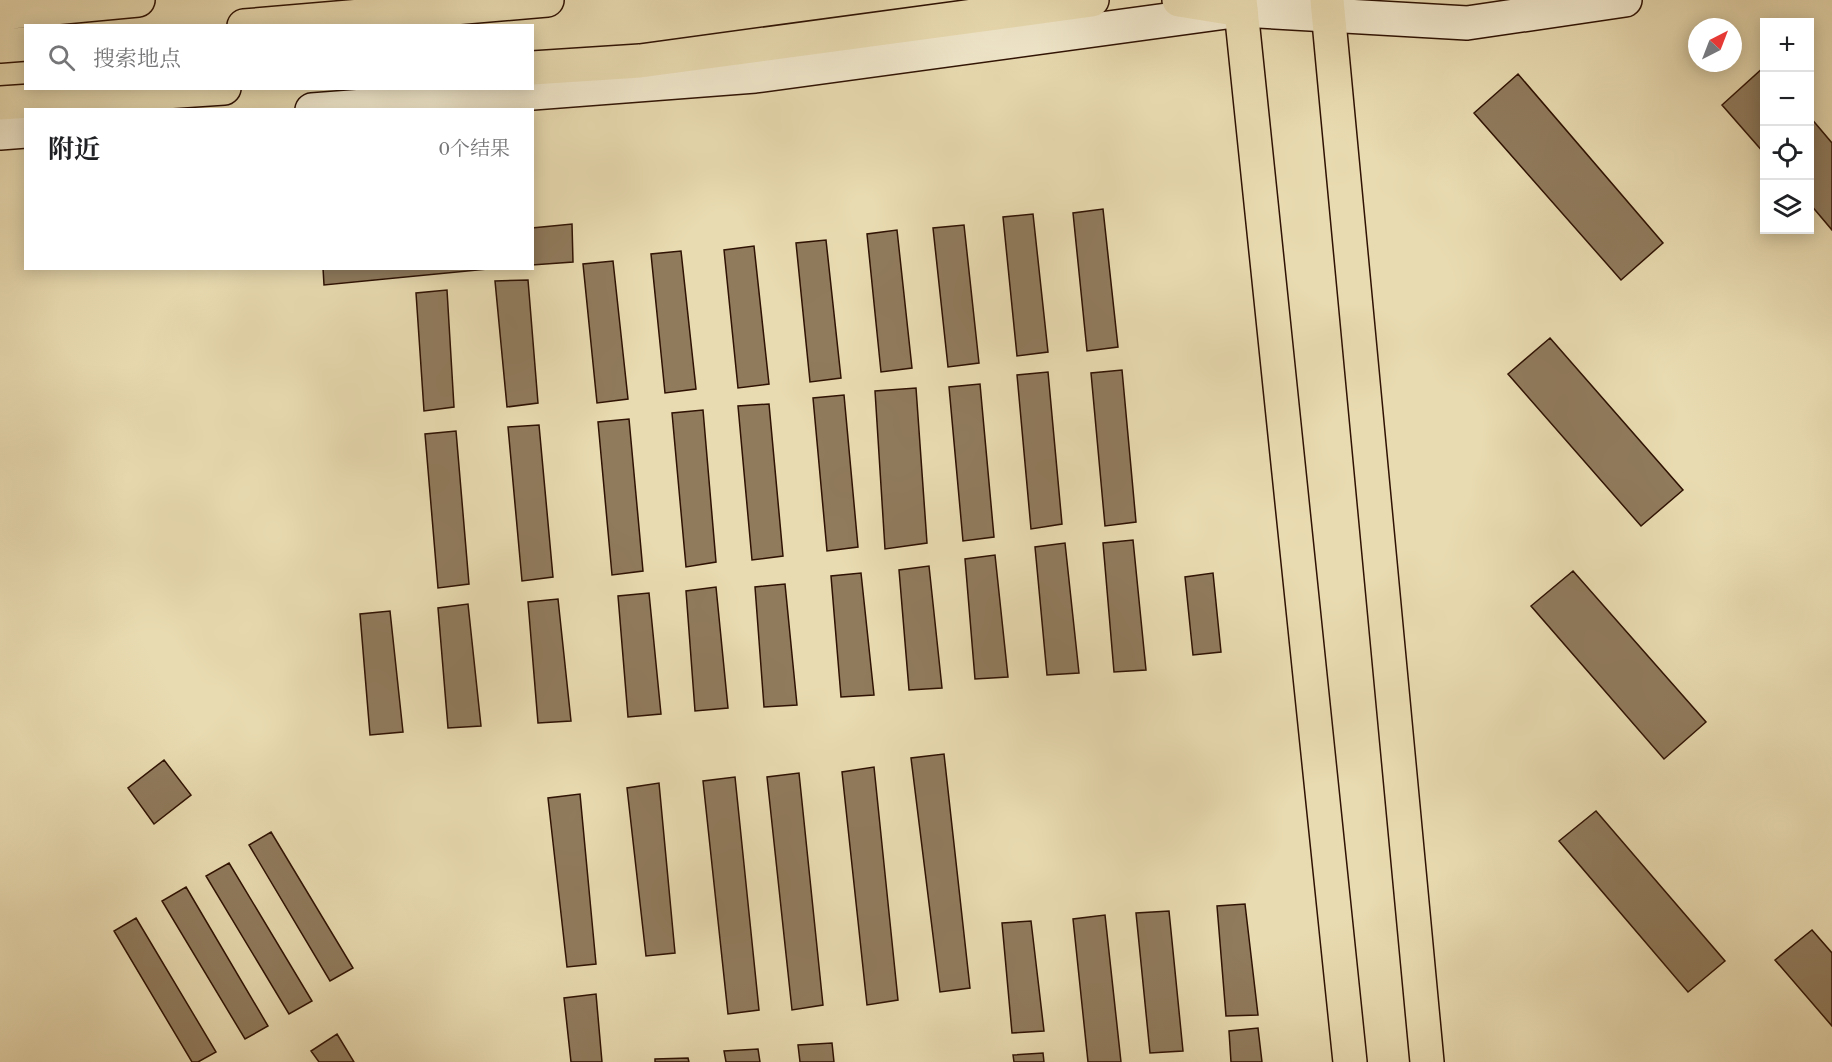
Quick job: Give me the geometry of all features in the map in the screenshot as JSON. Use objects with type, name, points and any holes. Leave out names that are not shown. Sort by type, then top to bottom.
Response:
[{"type":"main road","points":[[0,13],[138,0]]},
{"type":"main road","points":[[267,24],[546,0]]},
{"type":"main road","points":[[544,67],[640,61],[1092,0]]},
{"type":"main road","points":[[1179,0],[1241,5],[1327,7],[1467,23],[1625,0]]},
{"type":"main road","points":[[338,108],[755,76],[1241,5]]},
{"type":"main road","points":[[1241,5],[1350,1062]]},
{"type":"main road","points":[[1327,7],[1427,1062]]},
{"type":"main road","points":[[0,46],[24,44]]},
{"type":"main road","points":[[0,103],[194,90]]},
{"type":"main road","points":[[0,133],[24,131]]},
{"type":"building","points":[[1760,71],[1760,148],[1722,105]]},
{"type":"building","points":[[1518,74],[1663,243],[1621,280],[1474,113]]},
{"type":"building","points":[[1814,122],[1832,143],[1832,230],[1814,209]]},
{"type":"building","points":[[1103,209],[1118,347],[1087,351],[1073,213]]},
{"type":"building","points":[[1033,214],[1048,352],[1017,356],[1003,217]]},
{"type":"building","points":[[572,224],[573,262],[534,265],[534,228]]},
{"type":"building","points":[[964,225],[979,363],[948,367],[933,228]]},
{"type":"building","points":[[897,230],[912,368],[881,372],[867,234]]},
{"type":"building","points":[[826,240],[841,378],[810,382],[796,243]]},
{"type":"building","points":[[754,246],[769,384],[738,388],[724,250]]},
{"type":"building","points":[[681,251],[696,389],[665,393],[651,254]]},
{"type":"building","points":[[613,261],[628,399],[597,403],[583,264]]},
{"type":"building","points":[[323,270],[478,270],[324,285]]},
{"type":"building","points":[[528,280],[538,403],[507,407],[495,281]]},
{"type":"building","points":[[447,290],[454,407],[424,411],[416,293]]},
{"type":"building","points":[[1550,338],[1683,490],[1641,526],[1508,374]]},
{"type":"building","points":[[1122,370],[1136,522],[1105,526],[1091,373]]},
{"type":"building","points":[[1048,372],[1062,524],[1031,529],[1017,375]]},
{"type":"building","points":[[980,384],[994,537],[963,541],[949,387]]},
{"type":"building","points":[[916,388],[927,543],[885,549],[875,391]]},
{"type":"building","points":[[844,395],[858,547],[827,551],[813,398]]},
{"type":"building","points":[[769,404],[783,556],[752,560],[738,406]]},
{"type":"building","points":[[703,410],[716,562],[686,567],[672,413]]},
{"type":"building","points":[[629,419],[643,571],[612,575],[598,422]]},
{"type":"building","points":[[539,425],[553,577],[522,581],[508,427]]},
{"type":"building","points":[[456,431],[469,584],[438,588],[425,434]]},
{"type":"building","points":[[1133,540],[1146,670],[1114,672],[1103,543]]},
{"type":"building","points":[[1065,543],[1079,673],[1047,675],[1035,547]]},
{"type":"building","points":[[995,555],[1008,677],[975,679],[965,559]]},
{"type":"building","points":[[929,566],[942,688],[909,690],[899,570]]},
{"type":"building","points":[[1573,571],[1706,722],[1664,759],[1531,606]]},
{"type":"building","points":[[861,573],[874,695],[841,697],[831,576]]},
{"type":"building","points":[[1213,573],[1221,652],[1193,655],[1185,577]]},
{"type":"building","points":[[785,584],[797,705],[764,707],[755,587]]},
{"type":"building","points":[[716,587],[728,708],[695,711],[686,591]]},
{"type":"building","points":[[649,593],[661,714],[628,717],[618,596]]},
{"type":"building","points":[[558,599],[571,721],[538,723],[528,602]]},
{"type":"building","points":[[468,604],[481,726],[448,728],[438,608]]},
{"type":"building","points":[[390,611],[403,732],[370,735],[360,614]]},
{"type":"building","points":[[944,754],[970,988],[940,992],[911,758]]},
{"type":"building","points":[[164,760],[191,795],[154,824],[128,788]]},
{"type":"building","points":[[874,767],[898,1000],[867,1005],[842,772]]},
{"type":"building","points":[[799,773],[823,1005],[792,1010],[767,777]]},
{"type":"building","points":[[735,777],[759,1010],[728,1014],[703,781]]},
{"type":"building","points":[[659,783],[675,953],[646,956],[627,788]]},
{"type":"building","points":[[580,794],[596,964],[567,967],[548,798]]},
{"type":"building","points":[[1596,811],[1725,961],[1688,992],[1559,841]]},
{"type":"building","points":[[271,832],[353,968],[330,981],[249,845]]},
{"type":"building","points":[[229,863],[312,1001],[289,1014],[206,876]]},
{"type":"building","points":[[186,887],[268,1026],[245,1039],[162,901]]},
{"type":"building","points":[[1245,904],[1258,1015],[1226,1016],[1217,906]]},
{"type":"building","points":[[1169,911],[1183,1051],[1150,1053],[1136,913]]},
{"type":"building","points":[[1105,915],[1121,1062],[1088,1062],[1073,919]]},
{"type":"building","points":[[136,918],[216,1052],[198,1062],[192,1062],[114,931]]},
{"type":"building","points":[[1031,921],[1044,1031],[1012,1033],[1002,923]]},
{"type":"building","points":[[1812,930],[1832,953],[1832,1026],[1775,960]]},
{"type":"building","points":[[596,994],[602,1062],[571,1062],[564,998]]},
{"type":"building","points":[[1258,1028],[1262,1062],[1231,1062],[1229,1031]]},
{"type":"building","points":[[337,1034],[354,1062],[319,1062],[311,1051]]},
{"type":"building","points":[[832,1043],[834,1062],[800,1062],[798,1045]]},
{"type":"building","points":[[758,1049],[760,1062],[726,1062],[724,1051]]},
{"type":"building","points":[[1043,1053],[1044,1062],[1014,1062],[1013,1055]]},
{"type":"building","points":[[688,1058],[689,1062],[655,1062],[655,1059]]}]
